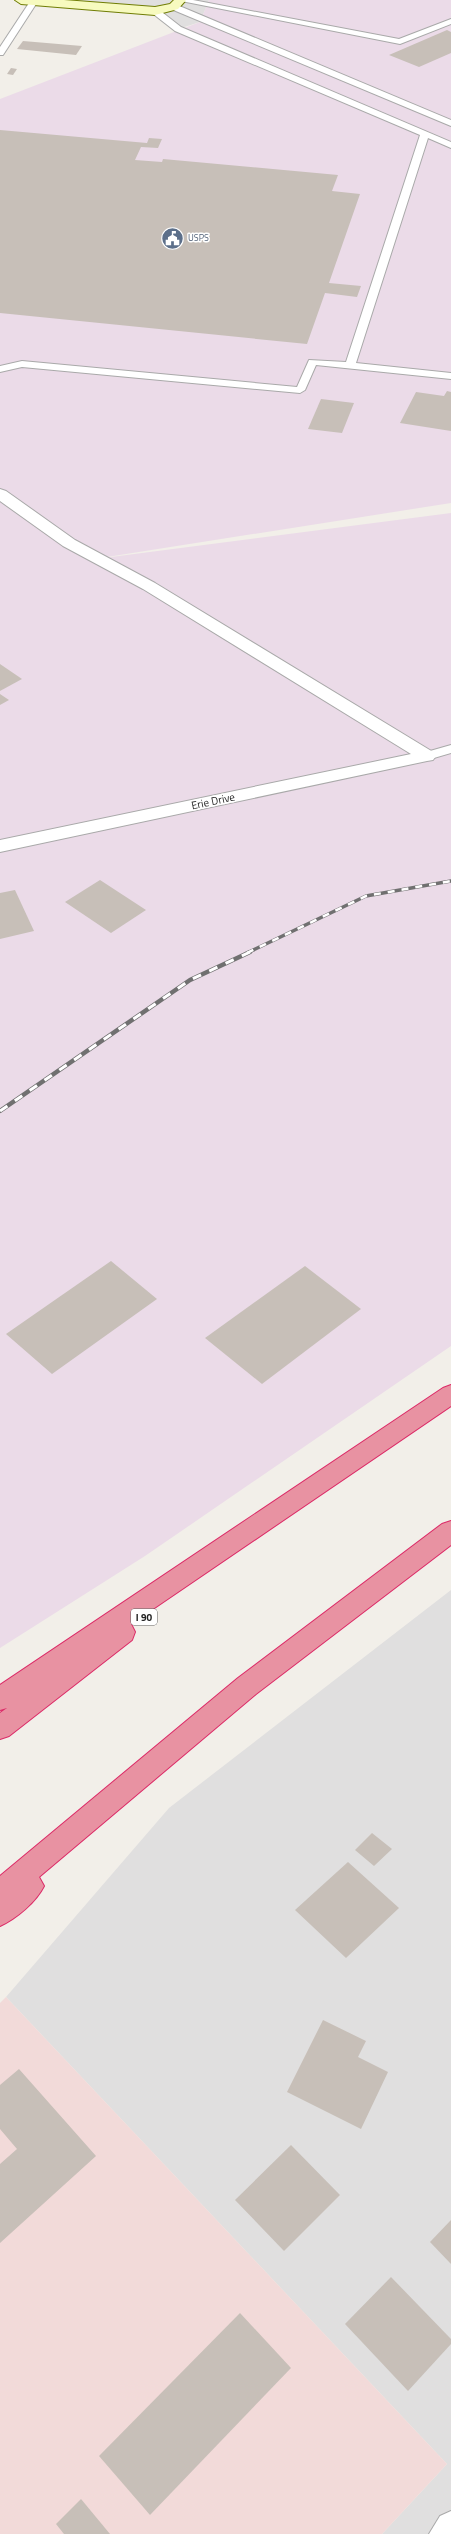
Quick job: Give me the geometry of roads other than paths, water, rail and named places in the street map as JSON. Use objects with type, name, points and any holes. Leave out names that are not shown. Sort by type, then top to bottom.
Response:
[{"type":"highway","name":"I 90","points":[[0,1728],[287,1506],[451,1394]]},
{"type":"highway","points":[[0,1699],[287,1506]]},
{"type":"highway","points":[[0,1893],[247,1686],[451,1531]]},
{"type":"highway","points":[[0,1914],[247,1686]]},
{"type":"street","points":[[21,0],[155,11],[178,2]]},
{"type":"street","points":[[0,494],[69,543],[149,586],[426,756]]},
{"type":"street","name":"Erie Drive","points":[[0,846],[426,756]]},
{"type":"street","points":[[445,2534],[451,2527]]},
{"type":"lane","points":[[0,53],[38,1]]},
{"type":"lane","points":[[178,2],[400,42],[451,21]]},
{"type":"lane","points":[[178,2],[451,123]]},
{"type":"lane","points":[[155,11],[178,30],[451,145]]},
{"type":"lane","points":[[350,366],[425,134]]},
{"type":"lane","points":[[0,369],[22,364],[300,390],[313,362],[451,376]]},
{"type":"lane","points":[[426,756],[451,749]]},
{"type":"railway","points":[[247,953],[366,896],[451,881]]},
{"type":"railway","points":[[0,1111],[190,980],[250,952]]},
{"type":"place","name":"USPS","points":[[172,238]]}]
